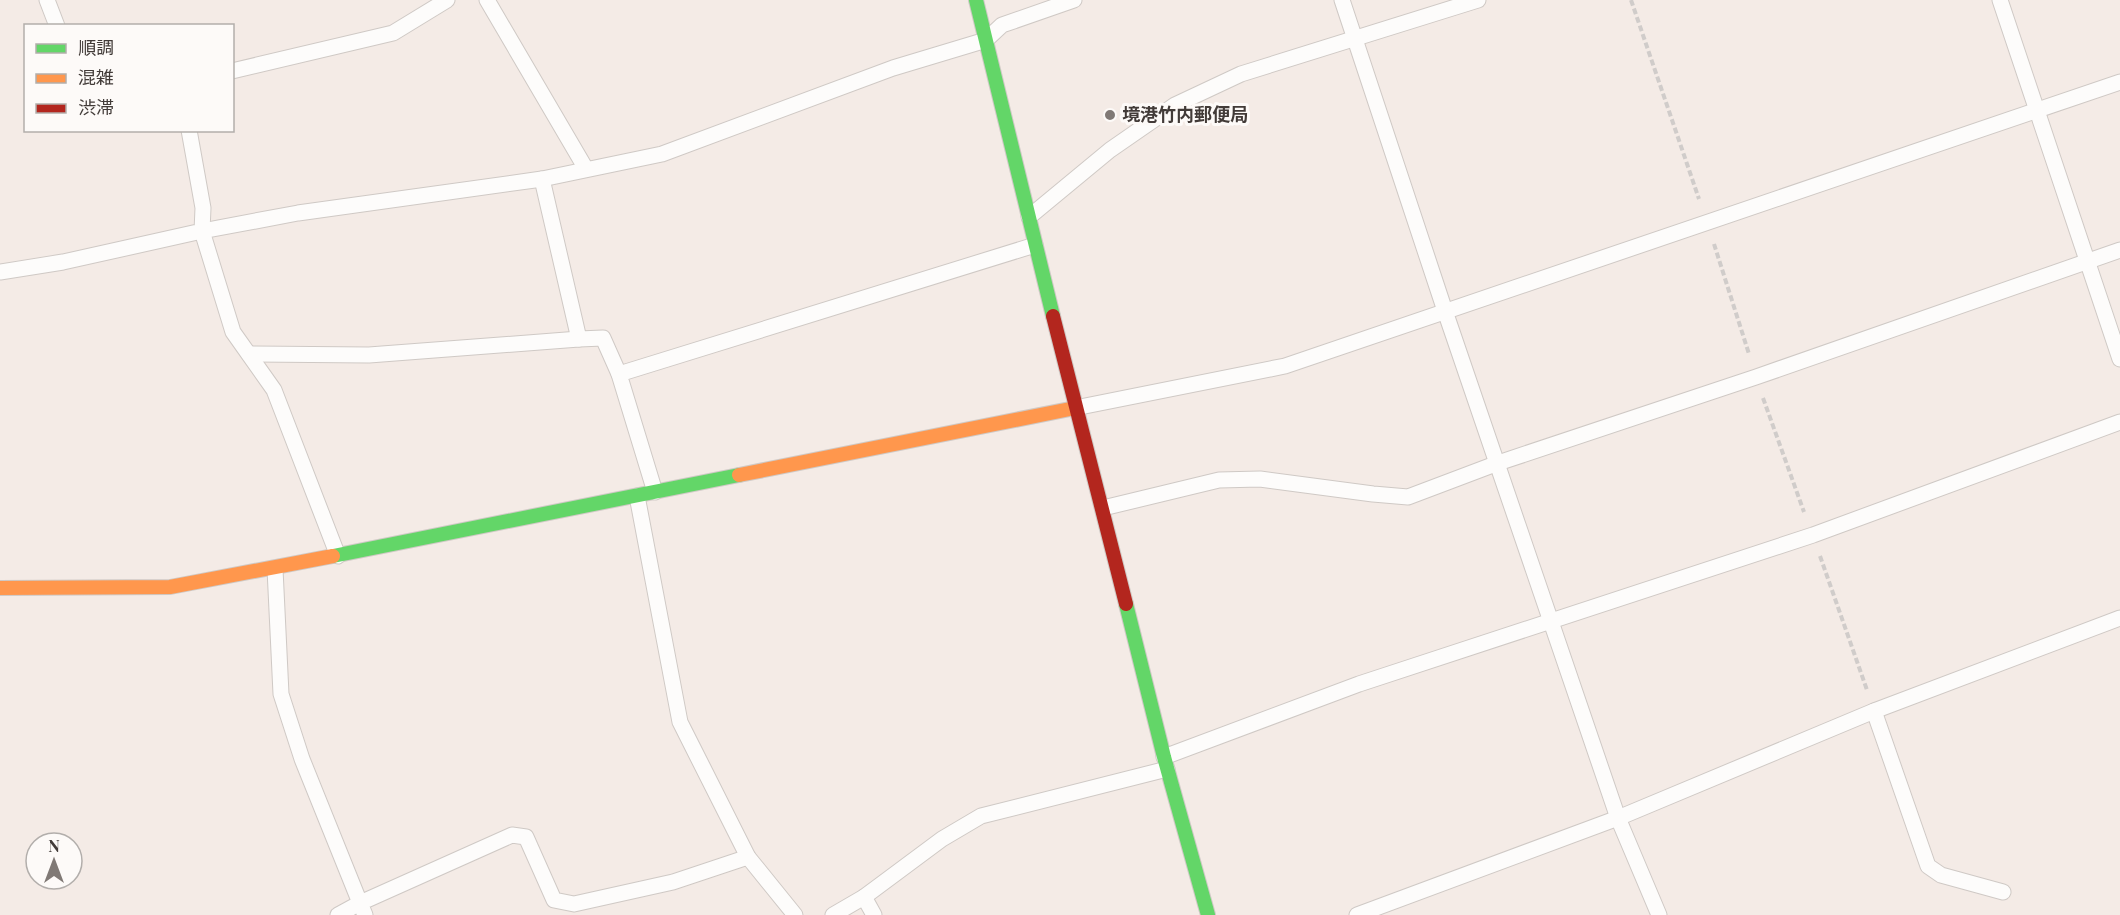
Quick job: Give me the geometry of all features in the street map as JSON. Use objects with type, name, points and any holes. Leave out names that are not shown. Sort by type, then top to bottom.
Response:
[{"type":"street","points":[[976,0],[1035,245],[1166,763],[1208,915]]},
{"type":"street","points":[[0,588],[170,587],[275,569],[1076,408]]},
{"type":"lane","points":[[47,0],[56,24]]},
{"type":"lane","points":[[234,71],[393,33],[447,0]]},
{"type":"lane","points":[[487,0],[586,170]]},
{"type":"lane","points":[[0,272],[298,213],[542,178],[662,154],[893,68],[986,40],[1002,25],[1074,0]]},
{"type":"lane","points":[[1342,0],[1445,311],[1618,818],[1659,915]]},
{"type":"lane","points":[[1029,217],[1110,150],[1175,105],[1241,74],[1478,0]]},
{"type":"lane","points":[[2000,0],[2120,359]]},
{"type":"lane","points":[[1076,408],[1285,366],[2120,82]]},
{"type":"lane","points":[[189,132],[203,208],[202,231],[233,332],[274,390],[338,556]]},
{"type":"lane","points":[[542,178],[579,339]]},
{"type":"lane","points":[[619,374],[1035,245]]},
{"type":"lane","points":[[1103,508],[1219,480],[1260,479],[1408,497],[1498,463],[2120,250]]},
{"type":"lane","points":[[249,354],[369,355],[603,338],[619,374],[655,492]]},
{"type":"lane","points":[[833,915],[864,897],[942,839],[981,816],[1166,763],[1359,684],[1813,535],[2120,422]]},
{"type":"lane","points":[[637,496],[680,722],[748,857],[795,915]]},
{"type":"lane","points":[[275,569],[281,694],[302,759],[362,909]]},
{"type":"lane","points":[[1357,915],[1618,818],[1874,711],[2120,618]]},
{"type":"lane","points":[[1874,711],[1928,866],[1941,875],[2002,892]]},
{"type":"lane","points":[[338,915],[362,909],[512,835],[526,837],[554,900],[574,904],[673,882],[748,857]]},
{"type":"lane","points":[[864,897],[874,915]]},
{"type":"traffic: fast","points":[[976,0],[1053,316]]},
{"type":"traffic: fast","points":[[333,556],[739,475]]},
{"type":"traffic: fast","points":[[1126,604],[1164,757],[1208,915]]},
{"type":"traffic: slow","points":[[739,475],[1075,408]]},
{"type":"traffic: slow","points":[[0,588],[170,587],[333,556]]},
{"type":"traffic: jam","points":[[1053,316],[1126,604]]},
{"type":"place","name":"境港竹内郵便局","points":[[1110,115]]}]
